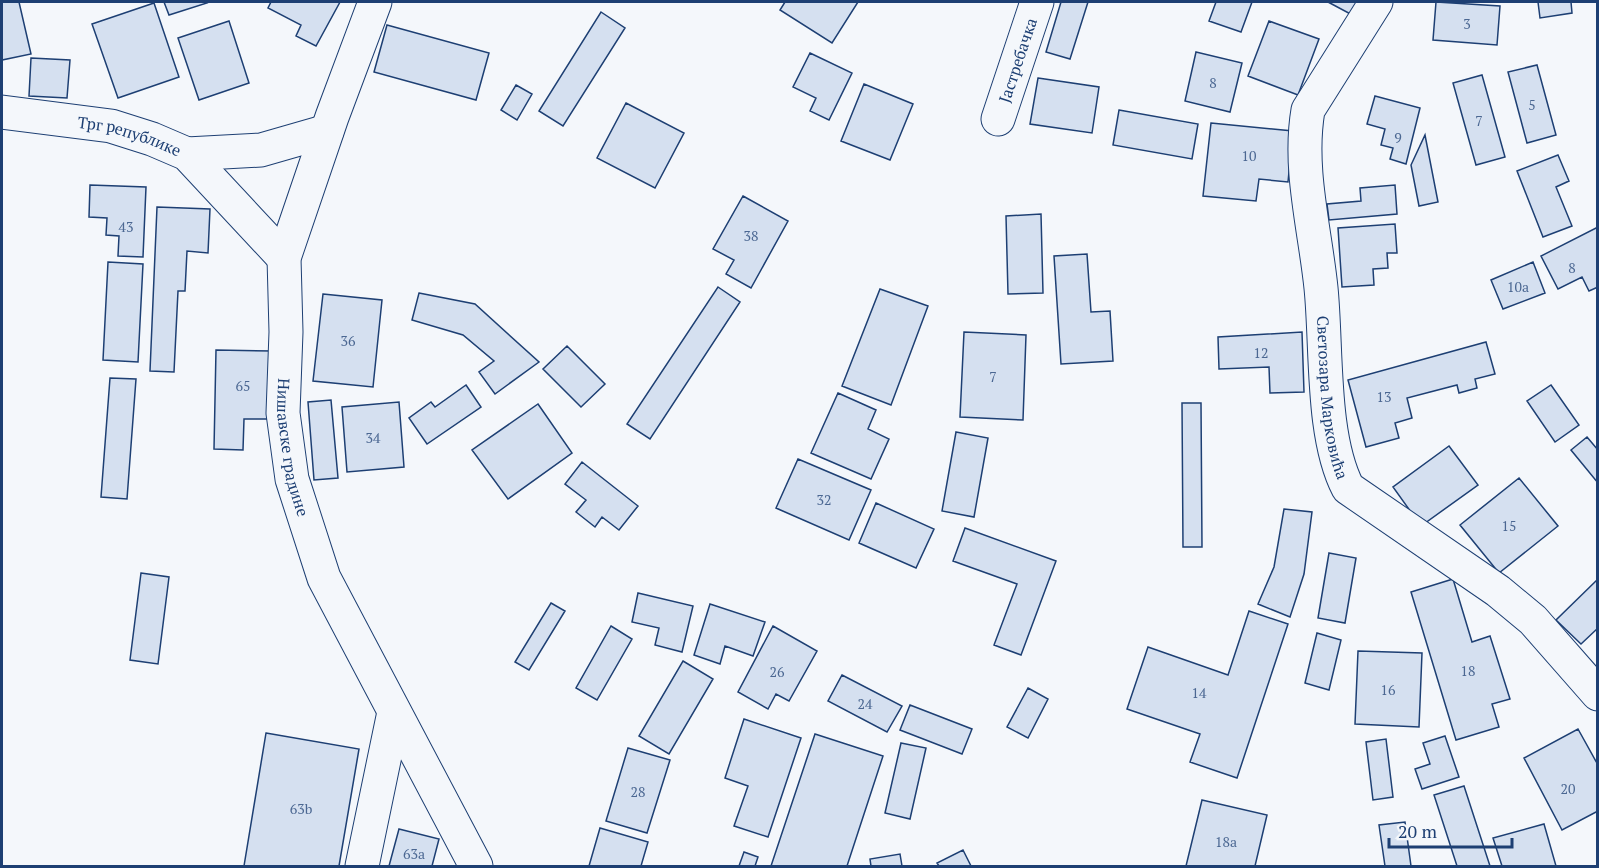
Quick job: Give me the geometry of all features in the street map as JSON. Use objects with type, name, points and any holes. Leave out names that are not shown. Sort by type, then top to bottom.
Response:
[{"type":"street","name":"Нишавске градине","points":[[375,2],[327,131],[284,258],[286,332],[283,413],[292,479],[324,578],[477,867]]},
{"type":"street","name":"Јастребачка","points":[[998,119],[1037,2]]},
{"type":"street","name":"Светозара Марковића","points":[[1376,2],[1308,110],[1304,130],[1303,153],[1321,287],[1331,425],[1338,470],[1348,488],[1498,591],[1533,620],[1598,694]]},
{"type":"street","name":"Трг републике","points":[[2,112],[111,126],[152,139],[187,154],[284,258]]},
{"type":"street","points":[[187,154],[261,150],[327,131]]},
{"type":"street","points":[[362,867],[394,712]]},
{"type":"building","points":[[2,2],[19,2],[31,54],[2,60]]},
{"type":"building","points":[[164,2],[206,2],[207,3],[169,15]]},
{"type":"building","points":[[271,2],[340,2],[316,46],[296,36],[301,25],[268,8]]},
{"type":"building","points":[[785,2],[858,2],[832,43],[780,10]]},
{"type":"building","points":[[1061,2],[1088,2],[1070,59],[1046,52]]},
{"type":"building","points":[[1216,2],[1252,2],[1241,32],[1209,21]]},
{"type":"building","points":[[1328,2],[1364,2],[1356,17]]},
{"type":"building","points":[[1436,2],[1500,6],[1497,45],[1433,40]]},
{"type":"building","points":[[1538,2],[1571,2],[1572,13],[1540,18]]},
{"type":"building","points":[[154,3],[179,77],[118,98],[92,24]]},
{"type":"building","points":[[601,12],[625,28],[563,126],[539,111]]},
{"type":"building","points":[[229,21],[249,83],[199,100],[178,38]]},
{"type":"building","points":[[1269,21],[1319,39],[1298,95],[1248,76]]},
{"type":"building","points":[[387,25],[489,53],[476,100],[374,72]]},
{"type":"building","points":[[1196,52],[1242,63],[1230,112],[1185,101]]},
{"type":"building","points":[[810,53],[852,73],[829,120],[810,111],[816,98],[793,87]]},
{"type":"building","points":[[31,58],[70,60],[67,98],[29,96]]},
{"type":"building","points":[[1537,65],[1556,135],[1527,143],[1508,72]]},
{"type":"building","points":[[1482,75],[1505,157],[1476,165],[1453,83]]},
{"type":"building","points":[[1038,78],[1099,87],[1092,133],[1030,124]]},
{"type":"building","points":[[864,84],[913,104],[890,160],[841,141]]},
{"type":"building","points":[[516,85],[532,94],[517,120],[501,110]]},
{"type":"building","points":[[1375,96],[1420,108],[1406,164],[1390,159],[1393,148],[1381,145],[1385,129],[1367,124]]},
{"type":"building","points":[[626,103],[684,133],[655,188],[597,158]]},
{"type":"building","points":[[1119,110],[1198,124],[1192,159],[1113,145]]},
{"type":"building","points":[[1211,123],[1293,131],[1288,182],[1259,179],[1256,201],[1203,196]]},
{"type":"building","points":[[1425,135],[1438,202],[1419,206],[1411,165]]},
{"type":"building","points":[[1558,155],[1569,181],[1556,187],[1572,226],[1543,237],[1517,171]]},
{"type":"building","points":[[90,185],[146,187],[143,257],[118,256],[119,236],[106,235],[107,218],[89,217]]},
{"type":"building","points":[[1395,185],[1397,214],[1329,220],[1327,204],[1361,201],[1360,188]]},
{"type":"building","points":[[743,196],[788,221],[751,288],[726,274],[734,260],[713,249]]},
{"type":"building","points":[[157,207],[210,209],[208,253],[187,251],[185,291],[178,291],[174,372],[150,371]]},
{"type":"building","points":[[1041,214],[1043,293],[1008,294],[1006,216]]},
{"type":"building","points":[[1395,224],[1397,253],[1387,253],[1388,268],[1373,269],[1374,285],[1342,287],[1338,228]]},
{"type":"building","points":[[1598,227],[1598,287],[1589,291],[1582,277],[1558,289],[1541,256]]},
{"type":"building","points":[[1087,254],[1091,312],[1110,311],[1113,361],[1061,364],[1054,256]]},
{"type":"building","points":[[108,262],[143,264],[138,362],[103,360]]},
{"type":"building","points":[[1533,262],[1545,293],[1503,309],[1491,280]]},
{"type":"building","points":[[718,287],[740,302],[650,439],[627,424]]},
{"type":"building","points":[[880,289],[928,306],[891,405],[842,386]]},
{"type":"building","points":[[419,293],[475,304],[539,362],[495,394],[479,372],[494,361],[463,335],[412,320]]},
{"type":"building","points":[[323,294],[382,300],[373,387],[313,381]]},
{"type":"building","points":[[964,332],[1026,335],[1023,420],[960,417]]},
{"type":"building","points":[[1302,332],[1304,392],[1270,393],[1269,367],[1219,369],[1218,337]]},
{"type":"building","points":[[1486,342],[1495,374],[1475,379],[1477,388],[1459,393],[1457,385],[1407,398],[1412,418],[1395,423],[1399,438],[1366,447],[1348,380]]},
{"type":"building","points":[[567,346],[605,384],[581,407],[543,369]]},
{"type":"building","points":[[216,350],[272,351],[270,419],[244,419],[243,450],[214,449]]},
{"type":"building","points":[[110,378],[136,379],[127,499],[101,497]]},
{"type":"building","points":[[466,385],[481,407],[427,444],[409,418],[431,402],[435,407]]},
{"type":"building","points":[[1551,385],[1579,425],[1555,442],[1527,401]]},
{"type":"building","points":[[838,393],[876,410],[868,429],[889,439],[871,479],[811,453]]},
{"type":"building","points":[[331,400],[338,478],[314,480],[308,402]]},
{"type":"building","points":[[399,402],[404,467],[347,472],[342,407]]},
{"type":"building","points":[[1182,403],[1201,403],[1202,547],[1183,547]]},
{"type":"building","points":[[538,404],[572,453],[508,499],[472,450]]},
{"type":"building","points":[[956,432],[988,438],[974,517],[942,511]]},
{"type":"building","points":[[1587,437],[1598,450],[1598,483],[1571,450]]},
{"type":"building","points":[[1449,446],[1478,485],[1421,526],[1393,487]]},
{"type":"building","points":[[798,459],[871,490],[849,540],[776,508]]},
{"type":"building","points":[[582,462],[638,506],[619,530],[602,517],[595,527],[576,512],[586,500],[565,484]]},
{"type":"building","points":[[1519,478],[1558,526],[1499,573],[1460,525]]},
{"type":"building","points":[[876,503],[934,529],[916,568],[859,543]]},
{"type":"building","points":[[1284,509],[1312,512],[1304,574],[1290,617],[1258,604],[1274,567]]},
{"type":"building","points":[[965,528],[1056,561],[1021,655],[994,645],[1017,584],[953,561]]},
{"type":"building","points":[[1329,553],[1356,558],[1345,623],[1318,618]]},
{"type":"building","points":[[141,573],[169,577],[158,664],[130,660]]},
{"type":"building","points":[[1453,579],[1472,642],[1490,636],[1510,699],[1492,704],[1499,727],[1456,740],[1411,592]]},
{"type":"building","points":[[1598,579],[1598,628],[1581,644],[1556,620]]},
{"type":"building","points":[[638,593],[693,606],[682,652],[655,645],[659,628],[632,622]]},
{"type":"building","points":[[551,603],[565,611],[529,670],[515,662]]},
{"type":"building","points":[[710,604],[765,622],[753,656],[725,646],[720,664],[694,655]]},
{"type":"building","points":[[1249,611],[1288,624],[1237,778],[1190,762],[1200,734],[1127,709],[1148,647],[1228,675]]},
{"type":"building","points":[[611,626],[632,639],[597,700],[576,688]]},
{"type":"building","points":[[773,626],[817,651],[789,701],[776,694],[768,709],[738,692]]},
{"type":"building","points":[[1317,633],[1341,640],[1329,690],[1305,683]]},
{"type":"building","points":[[1358,651],[1422,653],[1419,727],[1355,724]]},
{"type":"building","points":[[683,661],[713,679],[669,754],[639,736]]},
{"type":"building","points":[[842,675],[902,706],[887,732],[828,701]]},
{"type":"building","points":[[1028,688],[1048,699],[1028,738],[1007,727]]},
{"type":"building","points":[[910,705],[972,729],[962,754],[900,730]]},
{"type":"building","points":[[744,719],[801,738],[768,837],[734,826],[748,786],[725,778]]},
{"type":"building","points":[[1578,729],[1598,765],[1598,811],[1562,830],[1524,758]]},
{"type":"building","points":[[266,733],[359,749],[339,866],[244,866]]},
{"type":"building","points":[[815,734],[883,756],[847,866],[771,866]]},
{"type":"building","points":[[1445,736],[1459,777],[1422,789],[1415,769],[1430,764],[1423,743]]},
{"type":"building","points":[[1386,739],[1393,797],[1373,800],[1366,742]]},
{"type":"building","points":[[901,743],[926,748],[910,819],[885,813]]},
{"type":"building","points":[[628,748],[670,760],[647,833],[606,821]]},
{"type":"building","points":[[1464,786],[1490,866],[1457,866],[1434,795]]},
{"type":"building","points":[[1202,800],[1267,815],[1255,866],[1186,866]]},
{"type":"building","points":[[1405,822],[1411,866],[1385,866],[1379,825]]},
{"type":"building","points":[[1544,824],[1556,866],[1502,866],[1493,838]]},
{"type":"building","points":[[600,828],[648,842],[641,866],[589,866]]},
{"type":"building","points":[[399,829],[439,839],[432,866],[389,866]]},
{"type":"building","points":[[963,850],[971,866],[939,866],[937,863]]},
{"type":"building","points":[[744,852],[758,857],[755,866],[739,866]]},
{"type":"building","points":[[900,854],[902,866],[871,866],[870,859]]}]
